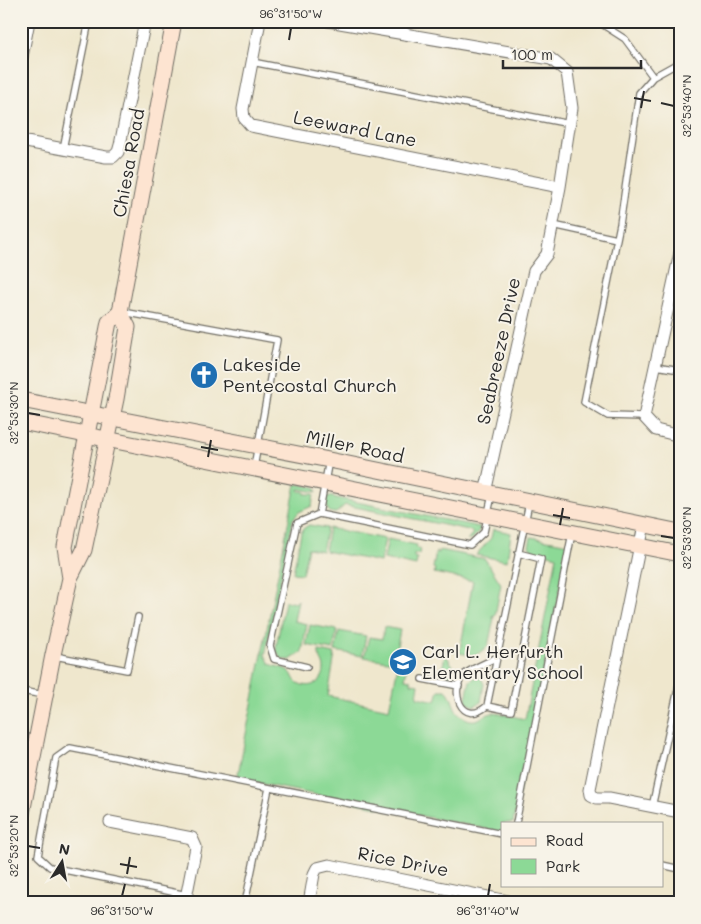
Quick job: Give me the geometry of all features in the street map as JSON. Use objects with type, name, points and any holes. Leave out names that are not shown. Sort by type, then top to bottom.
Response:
[{"type":"main road","name":"Chiesa Road","points":[[70,578],[65,547],[109,322],[120,312],[174,21]]},
{"type":"main road","name":"Chiesa Road","points":[[21,818],[70,578],[84,550],[107,440],[128,327],[120,312]]},
{"type":"main road","name":"Miller Road","points":[[21,400],[329,460],[680,532]]},
{"type":"main road","points":[[21,422],[680,554]]},
{"type":"street","points":[[21,62],[29,21]]},
{"type":"street","points":[[21,141],[106,158],[113,157],[118,152],[144,21]]},
{"type":"street","name":"Leeward Lane","points":[[260,21],[243,114],[247,123],[255,128],[560,187]]},
{"type":"street","points":[[328,21],[404,34]]},
{"type":"street","name":"Seabreeze Drive","points":[[404,34],[551,59],[566,72],[572,108],[560,187],[547,254],[534,271],[489,494]]},
{"type":"street","points":[[680,253],[674,312],[656,366],[644,417],[656,430],[680,436]]},
{"type":"street","points":[[644,525],[590,788],[591,795],[597,798],[609,798],[680,812]]},
{"type":"street","points":[[110,822],[192,838],[196,847],[186,899]]},
{"type":"street","name":"Rice Drive","points":[[309,903],[317,868],[329,865],[518,903]]},
{"type":"lane","points":[[63,149],[89,21]]},
{"type":"lane","points":[[404,34],[406,21]]},
{"type":"lane","points":[[597,21],[625,39],[653,77]]},
{"type":"lane","points":[[252,62],[570,124]]},
{"type":"lane","points":[[644,417],[608,416],[584,402],[617,239],[639,93],[653,77],[680,62]]},
{"type":"lane","points":[[553,225],[617,239]]},
{"type":"lane","points":[[120,312],[277,340],[253,468]]},
{"type":"lane","points":[[656,366],[680,370]]},
{"type":"lane","points":[[319,514],[329,460]]},
{"type":"lane","points":[[307,667],[274,659],[270,646],[297,523],[319,514],[470,545],[484,532],[488,516],[489,494]]},
{"type":"lane","points":[[497,657],[465,674],[460,680],[458,698],[461,708],[467,712],[472,713],[482,710],[487,706],[529,502]]},
{"type":"lane","points":[[516,822],[572,533]]},
{"type":"lane","points":[[487,706],[511,712],[541,558],[518,554]]},
{"type":"lane","points":[[53,655],[127,670],[138,617]]},
{"type":"lane","points":[[422,679],[459,686]]},
{"type":"lane","points":[[652,807],[680,680]]},
{"type":"lane","points":[[21,691],[45,695]]},
{"type":"lane","points":[[186,899],[50,867],[38,856],[56,758],[70,748],[501,834]]},
{"type":"lane","points":[[245,903],[269,788]]},
{"type":"lane","points":[[664,865],[680,869]]},
{"type":"green space","points":[[296,484],[315,487],[317,492],[299,489],[299,491],[305,492],[305,494],[314,494],[312,506],[299,512],[293,519],[265,655],[270,664],[287,670],[296,682],[307,686],[316,684],[322,678],[324,666],[319,656],[319,651],[335,654],[328,696],[389,709],[398,666],[407,668],[405,679],[411,680],[411,683],[419,684],[417,697],[436,701],[439,690],[446,690],[456,710],[467,719],[476,720],[494,713],[525,719],[557,556],[532,550],[529,546],[531,537],[569,544],[513,822],[501,822],[501,832],[237,779]]},
{"type":"green space","points":[[327,496],[480,527],[472,539],[467,540],[473,533],[469,530],[345,505],[336,513],[332,513],[327,508]]},
{"type":"green space","points":[[309,525],[327,528],[322,551],[308,548],[302,574],[293,573],[301,533]]},
{"type":"green space","points":[[329,528],[385,539],[380,562],[325,551]]},
{"type":"green space","points":[[493,529],[511,533],[507,561],[476,555],[491,538]]},
{"type":"green space","points":[[388,539],[417,545],[416,548],[420,549],[419,554],[414,554],[414,557],[417,558],[416,566],[384,559]]},
{"type":"green space","points":[[440,550],[485,559],[501,584],[495,616],[492,617],[494,618],[488,646],[475,656],[449,651],[448,648],[460,650],[473,581],[434,573],[436,552],[439,553]]},
{"type":"green space","points":[[298,600],[294,621],[307,624],[302,652],[290,660],[281,659],[276,647],[285,601],[295,603]]},
{"type":"green space","points":[[310,625],[337,630],[333,650],[306,645]]},
{"type":"green space","points":[[384,627],[400,630],[394,662],[364,657],[369,637],[382,639]]},
{"type":"green space","points":[[339,631],[366,636],[362,656],[335,651]]},
{"type":"green space","points":[[445,654],[457,672],[449,676],[442,673],[439,668],[443,667]]},
{"type":"green space","points":[[476,677],[481,678],[484,684],[481,702],[474,706],[467,703],[466,698],[470,681]]},
{"type":"place","name":"Lakeside Pentecostal Church","points":[[204,375]]},
{"type":"place","name":"Carl L. Herfurth Elementary School","points":[[403,662]]}]
